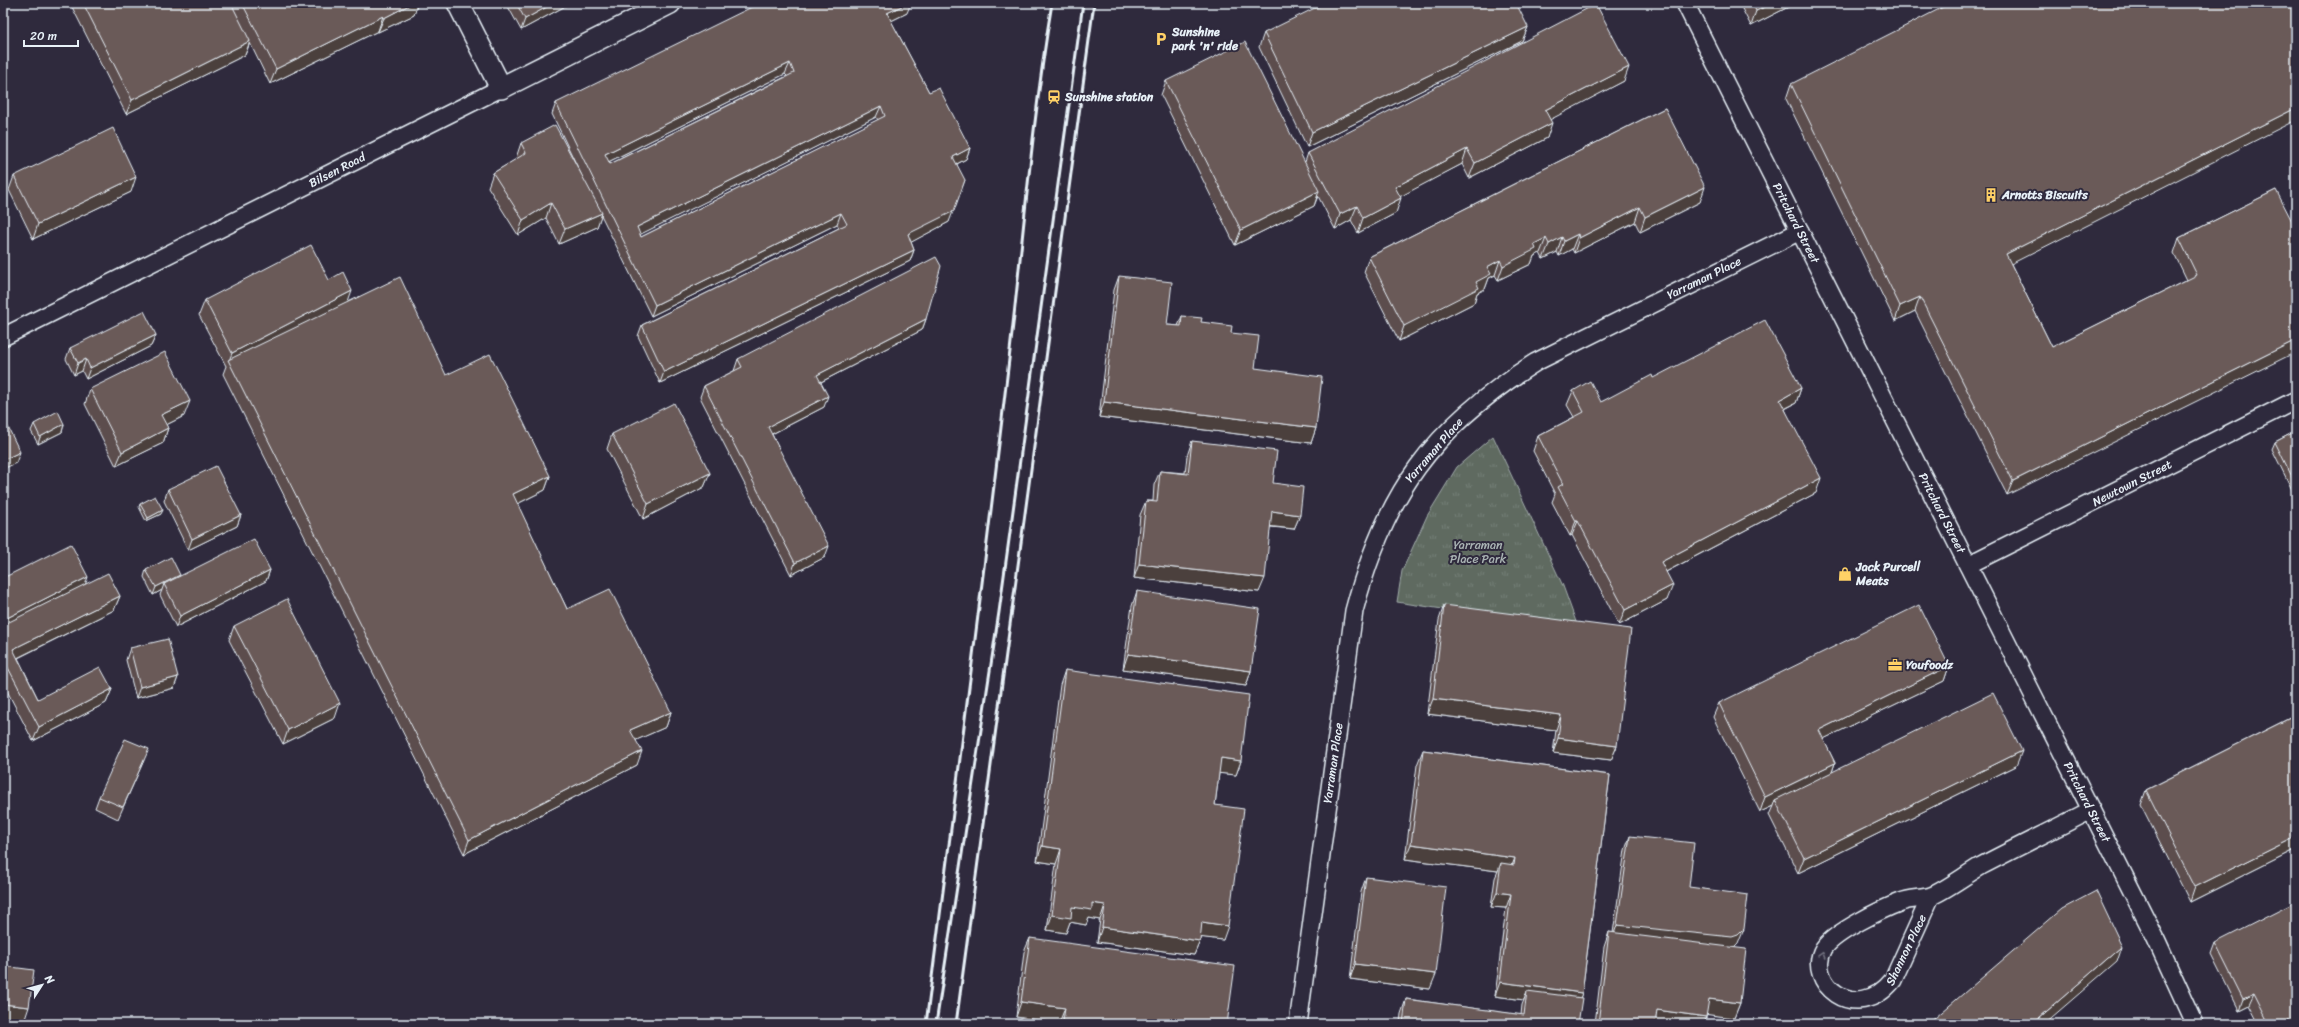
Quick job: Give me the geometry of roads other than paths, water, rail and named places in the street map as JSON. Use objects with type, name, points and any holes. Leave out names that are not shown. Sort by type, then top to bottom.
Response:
[{"type":"street","points":[[458,3],[502,88]]},
{"type":"street","name":"Bilsen Road","points":[[3,338],[670,3]]},
{"type":"street","name":"Pritchard Street","points":[[1685,3],[2156,939],[2195,1024]]},
{"type":"street","name":"Yarraman Place","points":[[1298,1024],[1354,611],[1371,553],[1382,527],[1403,486],[1430,451],[1455,424],[1480,401],[1512,377],[1536,362],[1800,231]]},
{"type":"street","name":"Newtown Street","points":[[1968,565],[2296,400]]},
{"type":"street","name":"Shannon Place","points":[[1932,896],[1893,980],[1885,991],[1875,999],[1852,1004],[1841,1001],[1830,991],[1823,980],[1820,961],[1824,949],[1832,940],[1847,929],[1902,901],[1932,896],[1981,866],[2091,810]]},
{"type":"railway","points":[[926,1024],[991,512],[1039,87],[1052,3]]},
{"type":"railway","points":[[936,1024],[999,612],[1083,3]]},
{"type":"railway","points":[[956,1024],[1094,3]]},
{"type":"place","name":"Sunshine park 'n' ride","points":[[1161,39]]},
{"type":"place","name":"Sunshine station","points":[[1054,97]]},
{"type":"place","name":"Arnotts Biscuits","points":[[1991,195]]},
{"type":"place","name":"Jack Purcell Meats","points":[[1845,574]]},
{"type":"place","name":"Youfoodz","points":[[1895,665]]},
{"type":"park label","name":"Yarraman Place Park","points":[[1478,552]]}]
